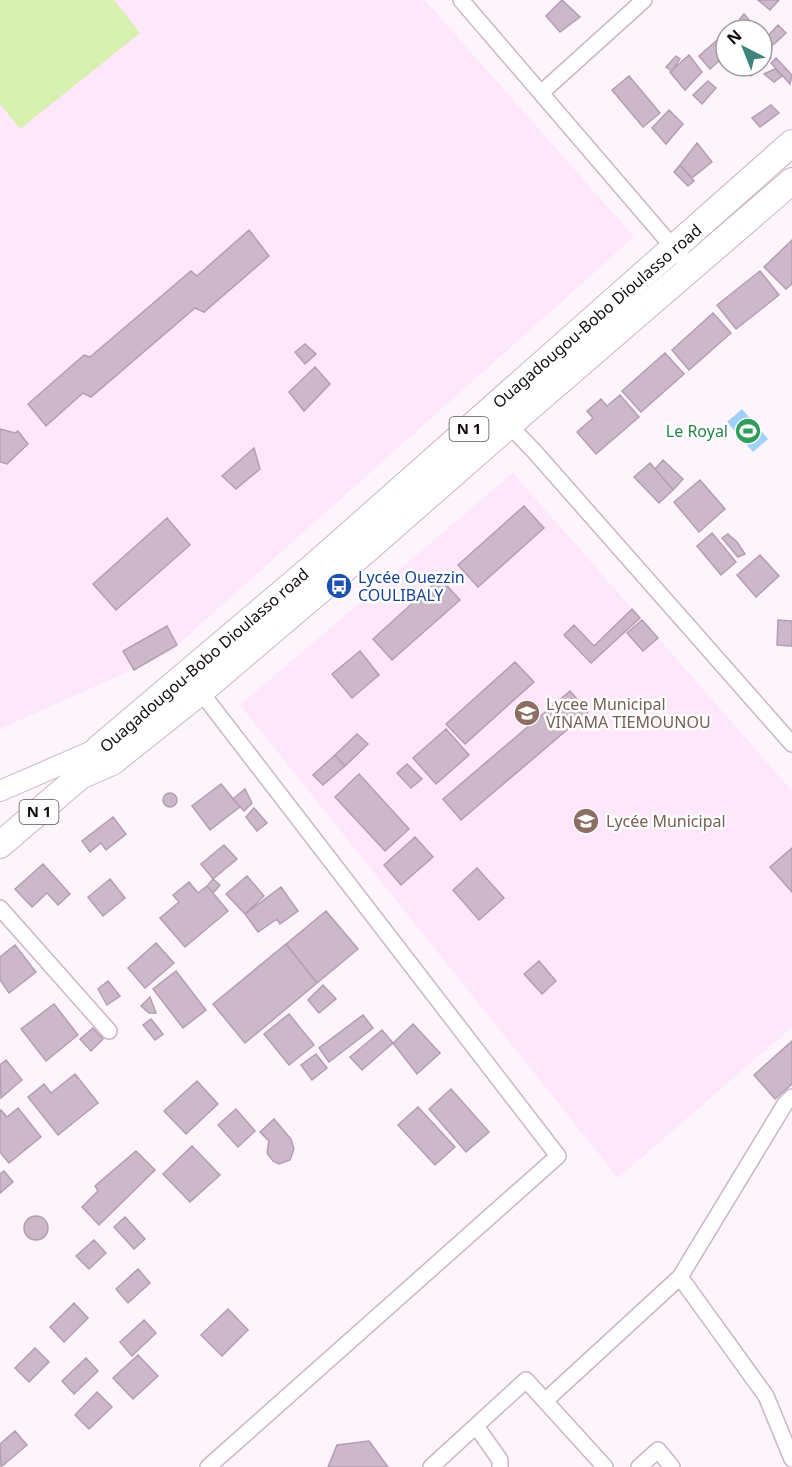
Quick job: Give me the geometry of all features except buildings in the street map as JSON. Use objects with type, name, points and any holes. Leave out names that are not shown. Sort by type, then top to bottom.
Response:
[{"type":"highway","name":"Ouagadougou-Bobo Dioulasso road","points":[[78,778],[112,762],[314,566],[501,417],[682,258],[792,143]]},
{"type":"highway","name":"Ouagadougou-Bobo Dioulasso road","points":[[682,258],[792,181]]},
{"type":"highway","name":"Ouagadougou-Bobo Dioulasso road","points":[[78,778],[99,748],[193,683]]},
{"type":"highway","name":"N 1","points":[[0,845],[78,778]]},
{"type":"street","points":[[461,0],[682,258]]},
{"type":"street","points":[[541,93],[644,0]]},
{"type":"street","points":[[501,417],[534,451],[792,744]]},
{"type":"street","points":[[193,683],[558,1156],[208,1467]]},
{"type":"street","points":[[0,792],[99,748]]},
{"type":"street","points":[[0,908],[110,1031]]},
{"type":"street","points":[[545,1401],[680,1277],[792,1096]]},
{"type":"street","points":[[680,1277],[765,1395],[792,1460]]},
{"type":"street","points":[[431,1467],[526,1380],[605,1467]]},
{"type":"street","points":[[476,1426],[500,1460],[500,1467]]},
{"type":"street","points":[[639,1467],[658,1450],[672,1467]]},
{"type":"shaded area","points":[[0,0],[425,0],[634,237],[177,645],[174,651],[0,729]]},
{"type":"shaded area","points":[[513,473],[792,791],[792,1027],[618,1178],[240,705]]},
{"type":"green space","points":[[0,0],[114,0],[140,33],[20,129],[0,104]]},
{"type":"water","name":"Le Royal","points":[[742,409],[768,439],[753,452],[727,422]]},
{"type":"place","name":"Le Royal","points":[[748,431]]},
{"type":"place","name":"Lycée Ouezzin COULIBALY","points":[[339,586]]},
{"type":"place","name":"Lycee Municipal VINAMA TIEMOUNOU","points":[[527,713]]},
{"type":"place","name":"Lycée Municipal","points":[[586,821]]}]
